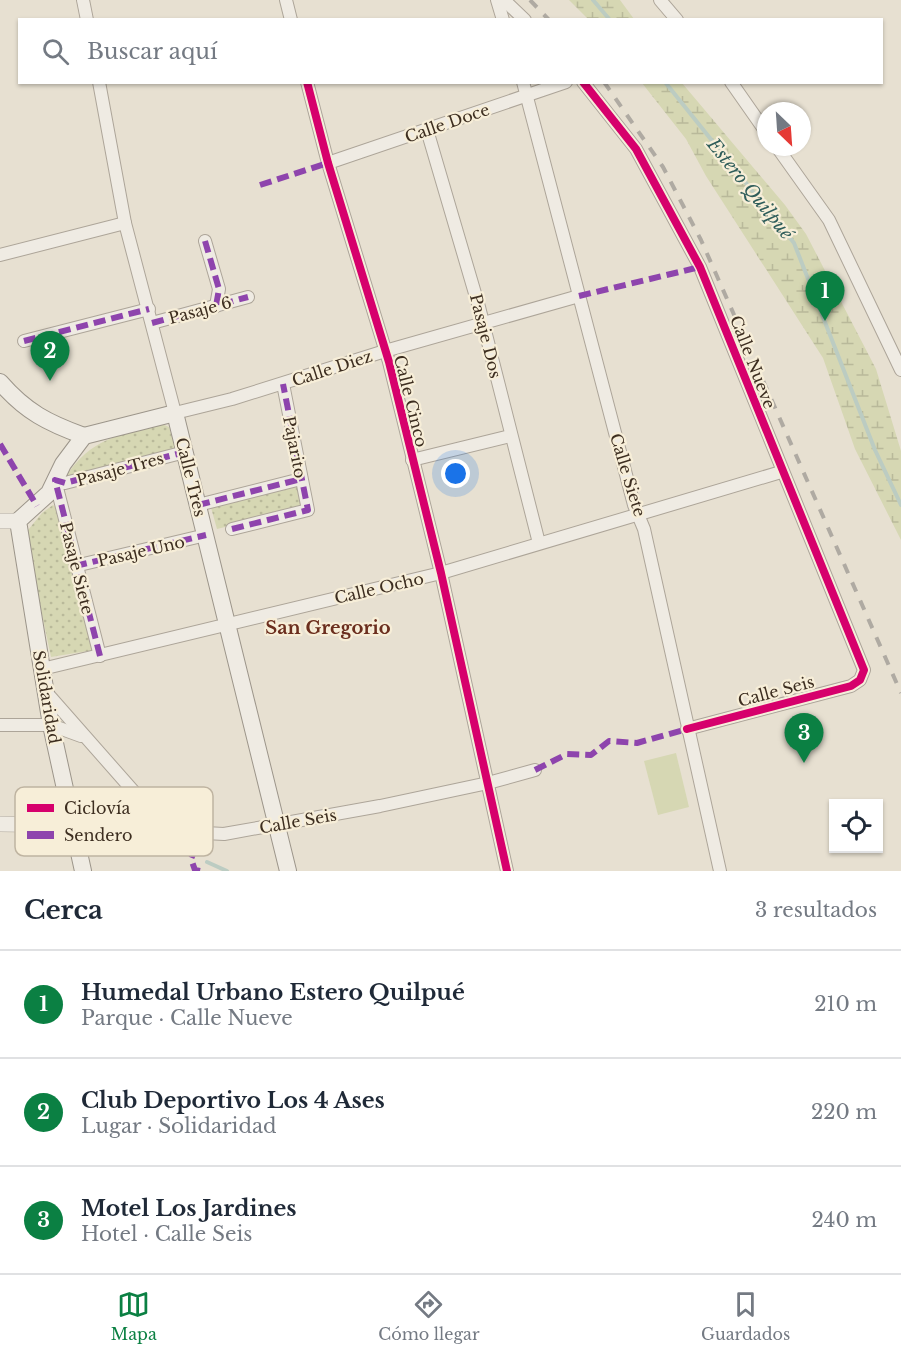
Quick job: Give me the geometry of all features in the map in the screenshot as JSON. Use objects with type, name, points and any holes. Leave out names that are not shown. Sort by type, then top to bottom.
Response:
[{"type":"main road","points":[[0,382],[27,409],[45,422],[84,436],[63,464],[37,506],[18,521]]},
{"type":"main road","name":"Calle Diez","points":[[84,436],[175,413]]},
{"type":"main road","name":"Calle Tres","points":[[175,413],[288,871]]},
{"type":"main road","name":"Solidaridad","points":[[18,521],[51,725],[65,787]]},
{"type":"main road","name":"Solidaridad","points":[[80,856],[83,871]]},
{"type":"street","points":[[83,0],[87,18]]},
{"type":"street","points":[[286,0],[290,18]]},
{"type":"street","points":[[497,0],[502,18]]},
{"type":"street","points":[[504,0],[523,18]]},
{"type":"street","points":[[660,0],[675,18]]},
{"type":"street","name":"Calle Tres","points":[[99,84],[126,224],[175,413]]},
{"type":"street","name":"Calle Cinco","points":[[308,84],[328,163],[385,351],[441,573],[507,871]]},
{"type":"street","name":"Calle Siete","points":[[524,84],[638,516],[644,529],[720,871]]},
{"type":"street","name":"Calle Doce","points":[[328,163],[560,84]]},
{"type":"street","name":"Calle Nueve","points":[[585,84],[636,149],[695,258],[864,670]]},
{"type":"street","points":[[731,84],[757,119]]},
{"type":"street","name":"Pasaje Dos","points":[[427,130],[483,324],[539,543]]},
{"type":"street","points":[[783,156],[829,220],[901,370]]},
{"type":"street","points":[[0,255],[126,224]]},
{"type":"street","points":[[205,241],[219,289],[216,306]]},
{"type":"street","name":"Pasaje 6","points":[[152,323],[248,297]]},
{"type":"street","name":"Calle Diez","points":[[175,413],[284,384],[385,351],[579,297]]},
{"type":"street","points":[[24,341],[149,309]]},
{"type":"street","name":"Pajarito","points":[[232,528],[308,510],[284,384]]},
{"type":"street","points":[[412,460],[510,436]]},
{"type":"street","name":"Pasaje Tres","points":[[55,480],[65,483],[185,452]]},
{"type":"street","name":"Calle Ocho","points":[[42,669],[441,573],[781,472]]},
{"type":"street","points":[[198,505],[301,479]]},
{"type":"street","name":"Pasaje Siete","points":[[55,480],[75,566],[100,656]]},
{"type":"street","points":[[0,521],[18,521]]},
{"type":"street","name":"Pasaje Uno","points":[[75,566],[206,535]]},
{"type":"street","name":"Calle Seis","points":[[687,729],[851,686],[860,680],[864,670]]},
{"type":"street","name":"Calle Seis","points":[[46,692],[129,787]]},
{"type":"street","points":[[0,725],[51,725],[84,737]]},
{"type":"street","name":"Calle Seis","points":[[213,834],[276,825],[488,783],[535,770]]},
{"type":"street","points":[[0,824],[15,824]]},
{"type":"green space","points":[[569,0],[620,0],[633,18],[587,18]]},
{"type":"green space","points":[[643,84],[683,84],[785,205],[806,234],[876,369],[901,451],[901,540],[855,449],[823,358],[706,176],[686,139]]},
{"type":"green space","points":[[162,424],[169,427],[176,450],[64,479],[85,454],[96,446],[118,436]]},
{"type":"green space","points":[[299,481],[306,507],[217,529],[210,504]]},
{"type":"green space","points":[[53,505],[59,510],[94,650],[51,657],[37,591],[28,530],[42,513]]},
{"type":"green space","points":[[676,753],[689,807],[658,815],[644,761]]},
{"type":"waterway","name":"Estero Quilpué","points":[[593,0],[608,18]]},
{"type":"waterway","name":"Estero Quilpué","points":[[667,84],[794,243],[875,450],[901,505]]},
{"type":"waterway","points":[[207,862],[227,871]]},
{"type":"railway","points":[[530,0],[547,18]]},
{"type":"railway","points":[[605,84],[663,167],[701,240],[901,693]]},
{"type":"marked path","points":[[260,185],[328,163]]},
{"type":"marked path","points":[[205,241],[219,289],[216,306]]},
{"type":"marked path","points":[[579,296],[700,267]]},
{"type":"marked path","points":[[152,323],[248,297]]},
{"type":"marked path","points":[[24,341],[149,309]]},
{"type":"marked path","points":[[232,529],[308,510],[283,384]]},
{"type":"marked path","points":[[0,444],[37,506]]},
{"type":"marked path","points":[[100,656],[55,480],[65,483],[185,452]]},
{"type":"marked path","points":[[198,505],[301,479]]},
{"type":"marked path","points":[[75,566],[206,535]]},
{"type":"marked path","points":[[535,770],[567,754],[591,755],[609,741],[637,743],[687,729]]},
{"type":"marked path","points":[[192,856],[195,870],[200,871]]},
{"type":"cycle path","points":[[308,84],[328,163],[389,362],[441,573],[507,871]]},
{"type":"cycle path","points":[[585,84],[636,149],[700,267],[864,670],[860,680],[851,686],[687,729]]},
{"type":"place","name":"Humedal Urbano Estero Quilpué","points":[[825,321]]},
{"type":"place","name":"Club Deportivo Los 4 Ases","points":[[50,381]]},
{"type":"place","name":"Motel Los Jardines","points":[[804,763]]},
{"type":"district","name":"San Gregorio","points":[[328,628]]}]
